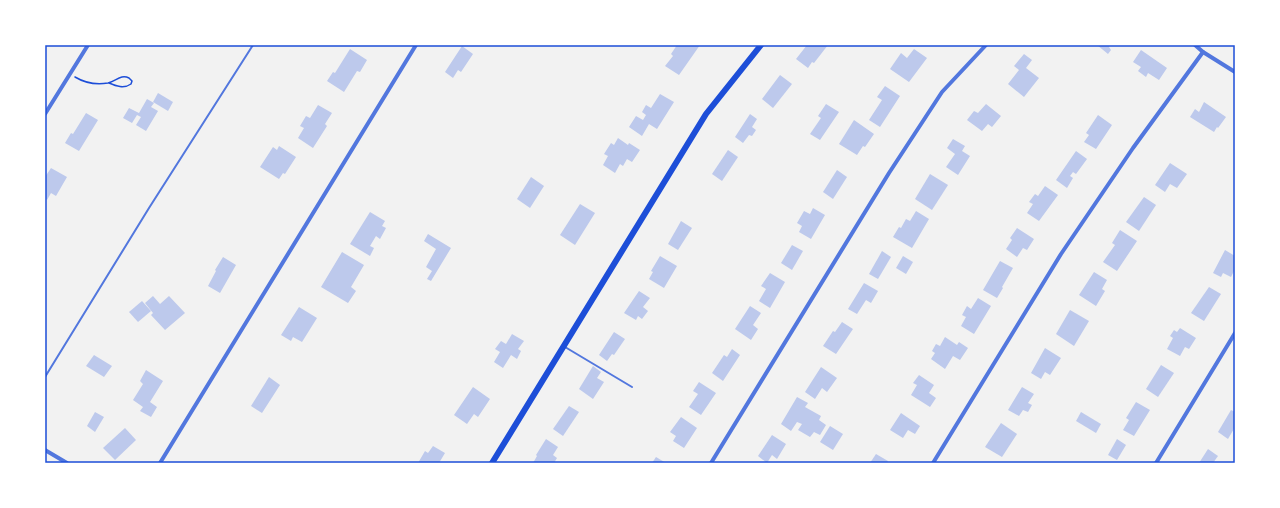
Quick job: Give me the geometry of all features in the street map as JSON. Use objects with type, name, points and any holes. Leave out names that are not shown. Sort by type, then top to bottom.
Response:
[{"type":"main road","points":[[492,463],[706,114],[761,45]]},
{"type":"street","points":[[45,114],[88,45]]},
{"type":"street","points":[[160,463],[416,45]]},
{"type":"street","points":[[711,463],[889,173],[942,92],[986,45]]},
{"type":"street","points":[[1195,45],[1235,72]]},
{"type":"street","points":[[933,463],[1061,254],[1133,148],[1204,52]]},
{"type":"street","points":[[1156,463],[1235,333]]},
{"type":"street","points":[[45,450],[66,463]]},
{"type":"lane","points":[[45,377],[149,208],[253,45]]},
{"type":"lane","points":[[564,346],[632,387]]},
{"type":"path","points":[[70,74],[86,83],[109,83],[120,87],[126,87],[132,82],[129,78],[123,77],[109,83]]},
{"type":"building","points":[[677,45],[700,45],[679,75],[665,66],[673,56],[671,54]]},
{"type":"building","points":[[807,45],[828,45],[814,63],[812,62],[808,68],[796,59]]},
{"type":"building","points":[[1097,45],[1110,45],[1109,47],[1111,50],[1108,54]]},
{"type":"building","points":[[462,46],[473,54],[461,72],[458,70],[453,78],[445,72]]},
{"type":"building","points":[[350,49],[367,60],[360,72],[357,71],[344,92],[327,81],[333,72],[335,73]]},
{"type":"building","points":[[914,49],[927,58],[909,82],[890,69],[901,53],[907,58]]},
{"type":"building","points":[[1141,50],[1167,68],[1159,80],[1148,73],[1146,77],[1138,71],[1141,67],[1133,62]]},
{"type":"building","points":[[1024,54],[1032,60],[1026,68],[1039,78],[1024,97],[1008,84],[1019,70],[1014,66]]},
{"type":"building","points":[[780,75],[792,84],[773,108],[762,99]]},
{"type":"building","points":[[885,86],[900,96],[880,127],[869,120],[882,100],[877,97]]},
{"type":"building","points":[[158,93],[173,102],[168,111],[153,102]]},
{"type":"building","points":[[660,94],[674,102],[657,129],[649,124],[642,136],[629,127],[636,116],[643,120],[646,115],[642,112],[646,105],[651,108]]},
{"type":"building","points":[[147,99],[154,103],[151,107],[158,111],[146,131],[136,125],[141,117],[137,115],[132,123],[123,118],[129,108],[139,113]]},
{"type":"building","points":[[1204,102],[1226,117],[1214,132],[1190,117],[1195,109],[1199,112]]},
{"type":"building","points":[[826,104],[839,112],[820,140],[810,134],[821,118],[818,116]]},
{"type":"building","points":[[986,104],[1001,116],[992,127],[988,124],[982,131],[967,120],[974,111],[978,113]]},
{"type":"building","points":[[318,105],[332,113],[325,124],[327,126],[313,148],[298,138],[304,128],[300,126],[306,116],[310,118]]},
{"type":"building","points":[[86,113],[98,120],[79,151],[65,143],[71,133],[73,134]]},
{"type":"building","points":[[750,114],[757,119],[752,127],[756,130],[752,136],[749,135],[743,143],[735,137]]},
{"type":"building","points":[[1098,115],[1112,125],[1096,149],[1084,142],[1089,135],[1086,133]]},
{"type":"building","points":[[854,120],[874,134],[857,155],[839,144]]},
{"type":"building","points":[[618,138],[628,145],[629,143],[640,150],[632,162],[627,159],[623,166],[620,164],[615,173],[603,165],[608,156],[604,154],[611,143],[614,145]]},
{"type":"building","points":[[953,139],[965,146],[962,151],[970,156],[958,175],[946,167],[955,154],[947,148]]},
{"type":"building","points":[[279,146],[296,157],[285,174],[283,173],[279,179],[260,167],[273,147],[277,150]]},
{"type":"building","points":[[728,150],[738,157],[722,181],[712,174]]},
{"type":"building","points":[[1076,151],[1087,159],[1076,174],[1073,172],[1070,176],[1073,178],[1067,188],[1056,180]]},
{"type":"building","points":[[1170,163],[1187,174],[1177,188],[1170,184],[1165,192],[1155,185]]},
{"type":"building","points":[[51,168],[67,177],[56,196],[51,193],[47,200],[45,198],[45,177]]},
{"type":"building","points":[[837,170],[847,177],[833,199],[823,192]]},
{"type":"building","points":[[930,174],[948,185],[932,210],[915,199]]},
{"type":"building","points":[[531,177],[544,186],[530,208],[517,199]]},
{"type":"building","points":[[1045,186],[1058,195],[1039,221],[1027,213],[1033,204],[1029,202],[1035,194],[1038,196]]},
{"type":"building","points":[[1144,197],[1156,205],[1139,231],[1126,222]]},
{"type":"building","points":[[580,204],[595,213],[575,245],[560,235]]},
{"type":"building","points":[[813,208],[825,215],[811,239],[799,232],[802,226],[797,223],[804,211],[810,214]]},
{"type":"building","points":[[916,211],[929,219],[912,248],[893,237],[899,227],[901,228],[906,219],[910,221]]},
{"type":"building","points":[[370,212],[385,221],[382,226],[386,228],[380,239],[376,236],[370,246],[374,248],[370,256],[350,244]]},
{"type":"building","points":[[681,221],[692,228],[678,250],[668,244]]},
{"type":"building","points":[[1017,228],[1034,239],[1027,250],[1023,248],[1017,257],[1006,249],[1012,240],[1010,238]]},
{"type":"building","points":[[1120,230],[1137,241],[1117,271],[1103,262],[1115,245],[1112,243]]},
{"type":"building","points":[[428,234],[451,248],[431,281],[427,279],[432,271],[426,267],[436,249],[424,241]]},
{"type":"building","points":[[792,245],[803,251],[792,270],[781,263]]},
{"type":"building","points":[[1225,250],[1235,256],[1235,269],[1231,277],[1223,273],[1221,277],[1213,273]]},
{"type":"building","points":[[882,251],[891,257],[878,279],[869,274]]},
{"type":"building","points":[[342,252],[364,265],[351,287],[356,291],[348,303],[321,287]]},
{"type":"building","points":[[660,256],[677,266],[664,288],[649,279],[653,272],[651,271]]},
{"type":"building","points":[[903,256],[913,262],[906,274],[896,268]]},
{"type":"building","points":[[223,257],[236,265],[220,293],[208,286]]},
{"type":"building","points":[[1000,261],[1013,268],[997,298],[983,290]]},
{"type":"building","points":[[1094,272],[1107,280],[1102,289],[1105,291],[1096,306],[1079,295]]},
{"type":"building","points":[[770,273],[785,282],[770,308],[759,301],[766,289],[761,286]]},
{"type":"building","points":[[864,283],[878,291],[871,303],[866,300],[857,314],[848,309]]},
{"type":"building","points":[[1209,287],[1221,294],[1204,321],[1191,313]]},
{"type":"building","points":[[639,291],[650,298],[643,307],[648,311],[642,319],[638,316],[636,320],[624,313]]},
{"type":"building","points":[[153,296],[160,304],[169,296],[185,313],[165,330],[151,315],[153,313],[145,303]]},
{"type":"building","points":[[978,298],[991,306],[974,334],[961,326],[966,317],[962,315],[967,306],[971,309]]},
{"type":"building","points":[[142,301],[151,311],[138,322],[129,312]]},
{"type":"building","points":[[750,306],[761,313],[753,325],[758,329],[751,340],[735,329]]},
{"type":"building","points":[[299,307],[317,318],[302,342],[293,337],[291,341],[281,335]]},
{"type":"building","points":[[1070,310],[1089,321],[1074,346],[1056,334]]},
{"type":"building","points":[[842,322],[853,329],[836,354],[823,346],[833,331],[835,332]]},
{"type":"building","points":[[1180,328],[1196,338],[1189,349],[1185,347],[1180,356],[1167,349],[1173,338],[1170,336],[1174,330],[1177,332]]},
{"type":"building","points":[[614,332],[625,339],[614,355],[612,354],[607,361],[599,355]]},
{"type":"building","points":[[512,334],[524,341],[518,349],[521,351],[517,359],[511,355],[503,368],[494,362],[500,352],[495,349],[501,341],[506,344]]},
{"type":"building","points":[[945,337],[957,345],[959,342],[968,348],[960,360],[953,356],[945,369],[931,359],[935,353],[932,351],[936,344],[940,346]]},
{"type":"building","points":[[1045,348],[1061,358],[1050,375],[1045,372],[1041,379],[1031,373]]},
{"type":"building","points":[[732,349],[740,355],[723,381],[712,373],[724,355],[727,357]]},
{"type":"building","points":[[94,355],[112,366],[104,377],[86,366]]},
{"type":"building","points":[[1161,365],[1174,373],[1158,397],[1146,389]]},
{"type":"building","points":[[593,366],[601,372],[597,378],[604,382],[593,399],[579,389]]},
{"type":"building","points":[[821,367],[837,378],[827,392],[822,388],[815,399],[805,392]]},
{"type":"building","points":[[146,370],[163,381],[150,402],[157,407],[151,417],[140,411],[143,407],[133,400],[143,384],[140,381]]},
{"type":"building","points":[[919,375],[934,385],[929,393],[936,398],[930,407],[911,395],[917,385],[913,383]]},
{"type":"building","points":[[269,377],[280,385],[262,413],[251,406]]},
{"type":"building","points":[[699,382],[716,393],[701,415],[689,407],[698,394],[693,391]]},
{"type":"building","points":[[473,387],[490,399],[478,417],[474,414],[467,424],[454,415]]},
{"type":"building","points":[[1022,387],[1034,394],[1028,403],[1032,405],[1028,412],[1023,410],[1019,416],[1008,410]]},
{"type":"building","points":[[797,397],[808,403],[805,407],[821,416],[819,420],[826,425],[820,435],[814,432],[810,437],[798,430],[802,424],[797,422],[791,431],[781,424]]},
{"type":"building","points":[[1136,402],[1150,410],[1134,436],[1123,430],[1129,420],[1126,418]]},
{"type":"building","points":[[569,406],[579,412],[563,436],[553,429]]},
{"type":"building","points":[[1231,410],[1235,412],[1235,427],[1228,439],[1218,432]]},
{"type":"building","points":[[95,412],[104,417],[95,432],[87,426]]},
{"type":"building","points":[[1081,412],[1101,424],[1096,433],[1076,421]]},
{"type":"building","points":[[901,413],[920,426],[915,434],[908,430],[903,438],[890,430]]},
{"type":"building","points":[[681,417],[697,428],[684,448],[673,441],[676,436],[670,432]]},
{"type":"building","points":[[1001,423],[1017,434],[1002,457],[985,447]]},
{"type":"building","points":[[830,426],[843,434],[833,450],[820,442]]},
{"type":"building","points":[[125,428],[136,440],[115,460],[103,448]]},
{"type":"building","points":[[772,435],[786,444],[777,459],[772,455],[767,463],[758,456]]},
{"type":"building","points":[[546,439],[558,447],[553,455],[557,458],[554,463],[533,463],[537,456],[536,455]]},
{"type":"building","points":[[1117,439],[1126,445],[1117,460],[1108,455]]},
{"type":"building","points":[[433,446],[445,453],[439,463],[418,463],[425,451],[428,453]]},
{"type":"building","points":[[1208,449],[1218,456],[1213,463],[1199,463]]},
{"type":"building","points":[[876,454],[888,461],[887,463],[870,463]]},
{"type":"building","points":[[656,457],[666,463],[652,463]]}]
